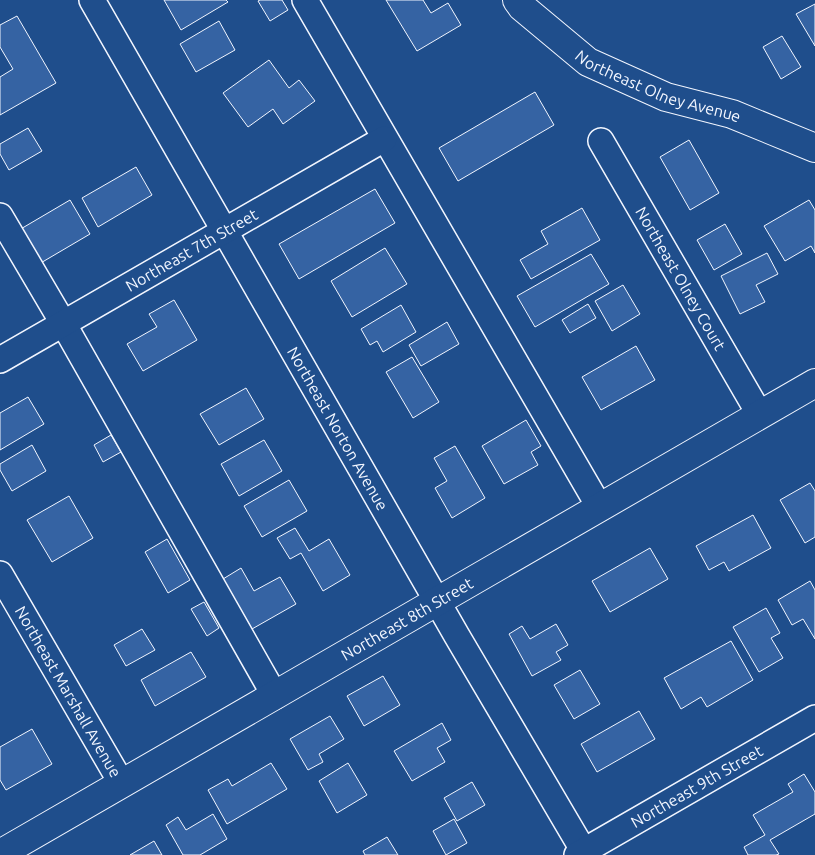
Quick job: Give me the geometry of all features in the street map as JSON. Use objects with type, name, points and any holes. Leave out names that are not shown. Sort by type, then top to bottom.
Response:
[{"type":"main road","name":"Northeast Olney Avenue","points":[[517,0],[522,7],[588,62],[666,97],[732,114],[815,148]]},
{"type":"main road","name":"Northeast 8th Street","points":[[0,854],[815,383]]},
{"type":"street","name":"Northeast Norton Avenue","points":[[92,0],[582,854]]},
{"type":"street","points":[[305,0],[600,508]]},
{"type":"street","name":"Northeast 7th Street","points":[[0,360],[384,138]]},
{"type":"street","name":"Northeast Olney Court","points":[[601,141],[760,416]]},
{"type":"street","points":[[0,216],[275,696]]},
{"type":"street","name":"Northeast Marshall Avenue","points":[[0,574],[122,784]]},
{"type":"street","name":"Northeast 9th Street","points":[[582,854],[815,718]]},
{"type":"building","points":[[164,0],[226,0],[228,2],[181,30]]},
{"type":"building","points":[[282,0],[288,10],[270,21],[258,1]]},
{"type":"building","points":[[386,0],[423,0],[431,13],[448,3],[461,25],[417,51]]},
{"type":"building","points":[[815,4],[815,46],[796,14]]},
{"type":"building","points":[[17,16],[56,83],[0,115],[0,77],[13,69],[0,47],[0,25]]},
{"type":"building","points":[[219,21],[235,50],[196,72],[180,44]]},
{"type":"building","points":[[782,36],[801,67],[781,79],[763,47]]},
{"type":"building","points":[[269,60],[289,88],[299,80],[315,101],[283,124],[273,109],[248,127],[223,93]]},
{"type":"building","points":[[535,92],[554,125],[458,181],[439,148]]},
{"type":"building","points":[[28,128],[42,151],[9,170],[0,154],[0,144]]},
{"type":"building","points":[[689,140],[719,193],[690,210],[660,157]]},
{"type":"building","points":[[136,167],[152,195],[98,227],[82,198]]},
{"type":"building","points":[[375,189],[395,223],[299,279],[279,244]]},
{"type":"building","points":[[70,200],[90,234],[39,264],[19,230]]},
{"type":"building","points":[[809,200],[815,210],[815,253],[811,246],[785,261],[764,226]]},
{"type":"building","points":[[582,208],[600,240],[531,279],[520,260],[548,244],[541,231]]},
{"type":"building","points":[[725,224],[742,254],[714,270],[697,240]]},
{"type":"building","points":[[385,248],[407,284],[352,317],[331,281]]},
{"type":"building","points":[[767,253],[778,274],[756,285],[765,302],[740,314],[721,276]]},
{"type":"building","points":[[591,254],[609,284],[535,327],[517,296]]},
{"type":"building","points":[[623,285],[640,314],[612,331],[595,301]]},
{"type":"building","points":[[174,300],[197,340],[143,371],[127,344],[157,327],[149,314]]},
{"type":"building","points":[[588,304],[596,318],[570,333],[562,320]]},
{"type":"building","points":[[401,305],[416,332],[383,352],[377,341],[370,345],[361,329]]},
{"type":"building","points":[[447,322],[459,344],[421,366],[409,345]]},
{"type":"building","points":[[636,346],[655,380],[601,410],[582,377]]},
{"type":"building","points":[[412,357],[439,402],[413,418],[386,372]]},
{"type":"building","points":[[246,388],[264,419],[219,445],[200,414]]},
{"type":"building","points":[[28,397],[44,424],[0,450],[0,413]]},
{"type":"building","points":[[526,420],[541,446],[531,452],[538,465],[504,484],[482,446]]},
{"type":"building","points":[[111,435],[121,452],[103,462],[94,445]]},
{"type":"building","points":[[264,440],[282,471],[239,496],[221,464]]},
{"type":"building","points":[[32,445],[46,471],[12,491],[0,470],[0,464]]},
{"type":"building","points":[[455,446],[485,498],[452,518],[435,488],[447,481],[434,458]]},
{"type":"building","points":[[289,480],[307,511],[262,537],[244,506]]},
{"type":"building","points":[[810,483],[815,491],[815,537],[805,543],[780,500]]},
{"type":"building","points":[[69,496],[93,538],[52,562],[27,520]]},
{"type":"building","points":[[753,515],[771,548],[729,571],[724,562],[709,570],[696,546]]},
{"type":"building","points":[[295,528],[309,551],[329,539],[350,575],[323,591],[301,553],[290,559],[277,538]]},
{"type":"building","points":[[167,539],[190,580],[168,593],[145,552]]},
{"type":"building","points":[[650,548],[668,579],[610,612],[592,581]]},
{"type":"building","points":[[241,568],[254,591],[280,577],[296,604],[252,629],[223,579]]},
{"type":"building","points":[[810,581],[815,590],[815,639],[803,619],[792,625],[778,600]]},
{"type":"building","points":[[204,602],[219,628],[207,636],[191,609]]},
{"type":"building","points":[[766,608],[780,633],[771,638],[783,658],[759,672],[733,627]]},
{"type":"building","points":[[556,624],[568,645],[556,652],[561,660],[532,676],[509,634],[522,626],[530,639]]},
{"type":"building","points":[[142,629],[155,650],[126,666],[114,645]]},
{"type":"building","points":[[731,641],[753,680],[707,707],[701,697],[681,709],[664,678]]},
{"type":"building","points":[[191,652],[206,677],[155,706],[141,680]]},
{"type":"building","points":[[580,670],[600,704],[574,719],[554,685]]},
{"type":"building","points":[[383,676],[400,705],[364,726],[347,696]]},
{"type":"building","points":[[639,711],[655,739],[597,772],[581,744]]},
{"type":"building","points":[[330,716],[344,739],[319,754],[323,762],[308,770],[290,739]]},
{"type":"building","points":[[442,723],[451,740],[437,748],[445,762],[412,781],[394,751]]},
{"type":"building","points":[[32,729],[52,764],[6,790],[0,780],[0,747]]},
{"type":"building","points":[[271,763],[287,789],[227,824],[208,790],[228,779],[232,786]]},
{"type":"building","points":[[348,763],[367,795],[337,813],[319,781]]},
{"type":"building","points":[[804,774],[815,792],[815,814],[770,840],[779,854],[748,855],[744,847],[765,835],[753,815],[793,792],[788,784]]},
{"type":"building","points":[[472,782],[485,805],[457,821],[444,798]]},
{"type":"building","points":[[213,814],[227,839],[200,855],[183,855],[166,825],[178,817],[186,830]]},
{"type":"building","points":[[454,819],[467,843],[446,855],[433,831]]},
{"type":"building","points":[[387,837],[398,855],[365,855],[363,851]]},
{"type":"building","points":[[154,841],[162,855],[130,855]]}]
